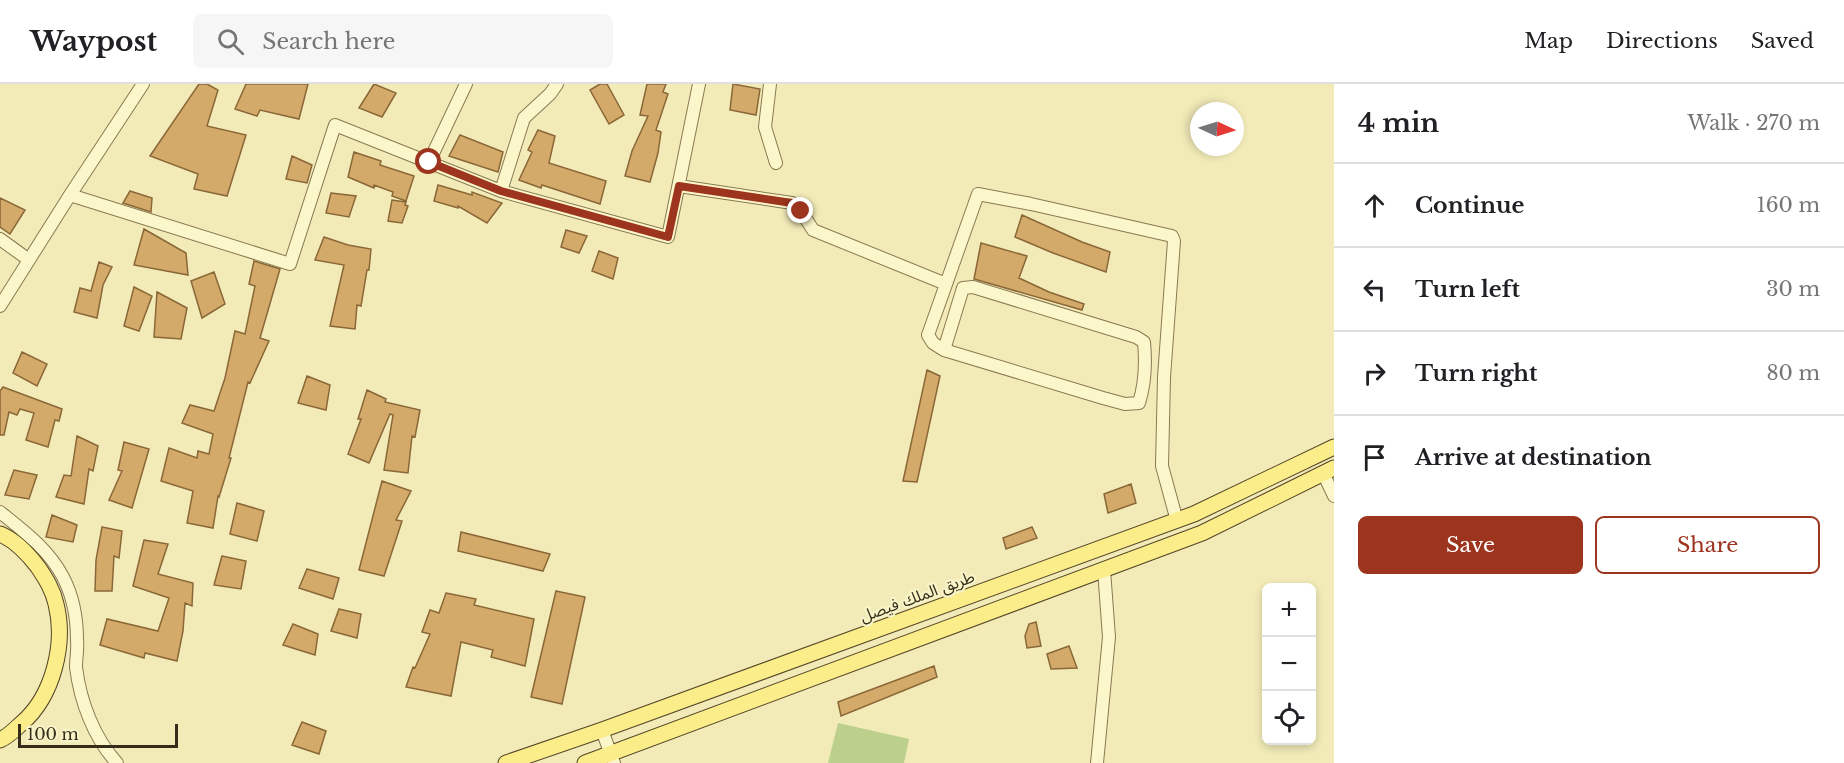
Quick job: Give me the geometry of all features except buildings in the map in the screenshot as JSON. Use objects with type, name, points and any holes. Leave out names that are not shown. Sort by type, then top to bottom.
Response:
[{"type":"main road","name":"طريق الملك فيصل","points":[[506,763],[1177,521],[1334,447]]},
{"type":"main road","points":[[585,763],[613,758],[1202,533],[1328,471]]},
{"type":"main road","points":[[0,534],[29,555],[49,583],[57,606],[59,628],[55,670],[44,697],[29,717],[0,740]]},
{"type":"street","points":[[0,306],[143,84]]},
{"type":"street","points":[[429,162],[466,84]]},
{"type":"street","points":[[501,191],[524,118],[550,94],[557,84]]},
{"type":"street","points":[[70,195],[290,264],[335,125],[501,191],[668,237],[699,84]]},
{"type":"street","points":[[770,84],[765,127],[776,164]]},
{"type":"street","points":[[679,186],[792,203],[801,211],[813,230],[946,284]]},
{"type":"street","points":[[944,350],[963,288],[973,287],[1136,337],[1144,342],[1144,390],[1139,404],[1125,404],[944,350],[933,343],[928,336],[978,194],[1172,236],[1174,241],[1164,377],[1162,466],[1177,521]]},
{"type":"street","points":[[0,239],[29,260]]},
{"type":"street","points":[[1328,471],[1334,496]]},
{"type":"street","points":[[0,512],[49,555],[64,579],[74,606],[77,639],[76,667],[83,701],[91,722],[117,763]]},
{"type":"street","points":[[1097,763],[1109,637],[1104,570]]},
{"type":"street","points":[[602,730],[613,758]]},
{"type":"green space","points":[[838,723],[909,739],[904,763],[828,763]]},
{"type":"route","points":[[429,162],[501,191],[668,237],[679,186],[792,203],[801,211]]}]
